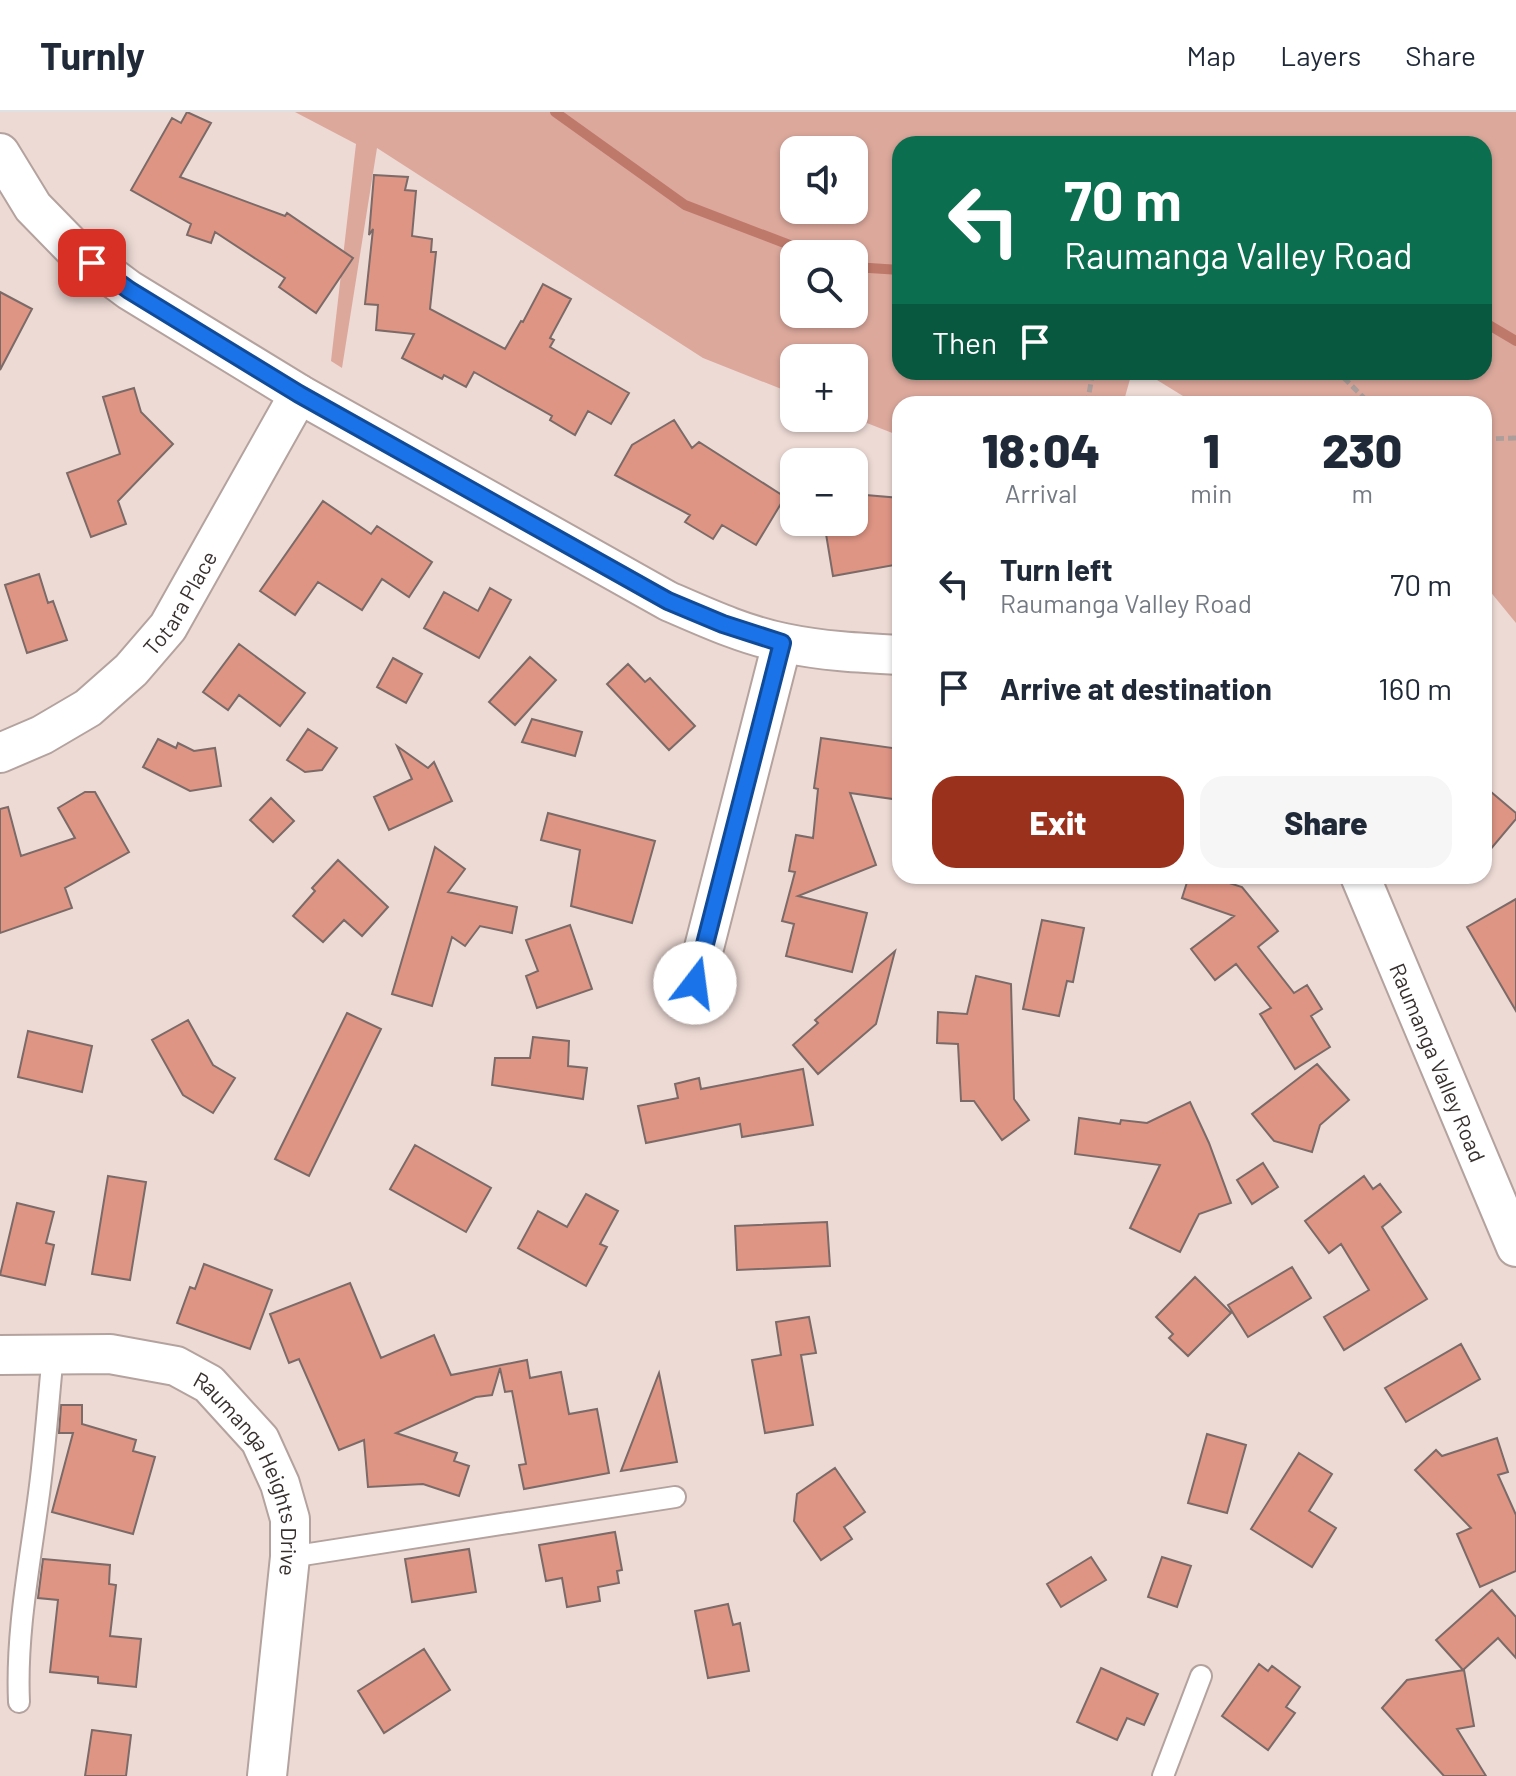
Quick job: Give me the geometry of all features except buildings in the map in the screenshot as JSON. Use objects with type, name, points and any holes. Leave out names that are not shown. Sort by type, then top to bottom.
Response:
[{"type":"street","points":[[0,153],[33,207],[74,249],[129,290],[299,394],[668,601],[723,624],[782,643],[845,653],[892,655]]},
{"type":"street","name":"Totara Place","points":[[0,753],[42,735],[88,708],[131,670],[168,627],[299,394]]},
{"type":"street","points":[[695,983],[782,643]]},
{"type":"street","name":"Raumanga Valley Road","points":[[1363,884],[1516,1247]]},
{"type":"street","name":"Raumanga Heights Drive","points":[[0,1355],[110,1354],[176,1366],[209,1384],[260,1440],[280,1484],[290,1519],[290,1557],[267,1776]]},
{"type":"lane","points":[[19,1702],[17,1666],[22,1606],[38,1501],[53,1354]]},
{"type":"lane","points":[[290,1557],[675,1497]]},
{"type":"lane","points":[[1163,1776],[1201,1676]]},
{"type":"path","points":[[1346,380],[1362,396]]},
{"type":"path","points":[[1492,439],[1516,438]]},
{"type":"shaded area","points":[[295,112],[1516,112],[1516,623],[1492,594],[1492,396],[1183,396],[1157,380],[1492,380],[1492,136],[892,136],[892,380],[1130,380],[1125,396],[892,396],[892,433],[868,423],[868,344],[780,344],[780,388],[703,358],[377,148],[342,368],[331,361],[356,144]]},
{"type":"waterway","points":[[555,112],[685,205],[780,241]]},
{"type":"waterway","points":[[868,268],[892,269]]},
{"type":"waterway","points":[[1492,327],[1516,341]]},
{"type":"route","points":[[92,263],[129,290],[299,394],[668,601],[723,624],[782,643],[695,983]]}]
